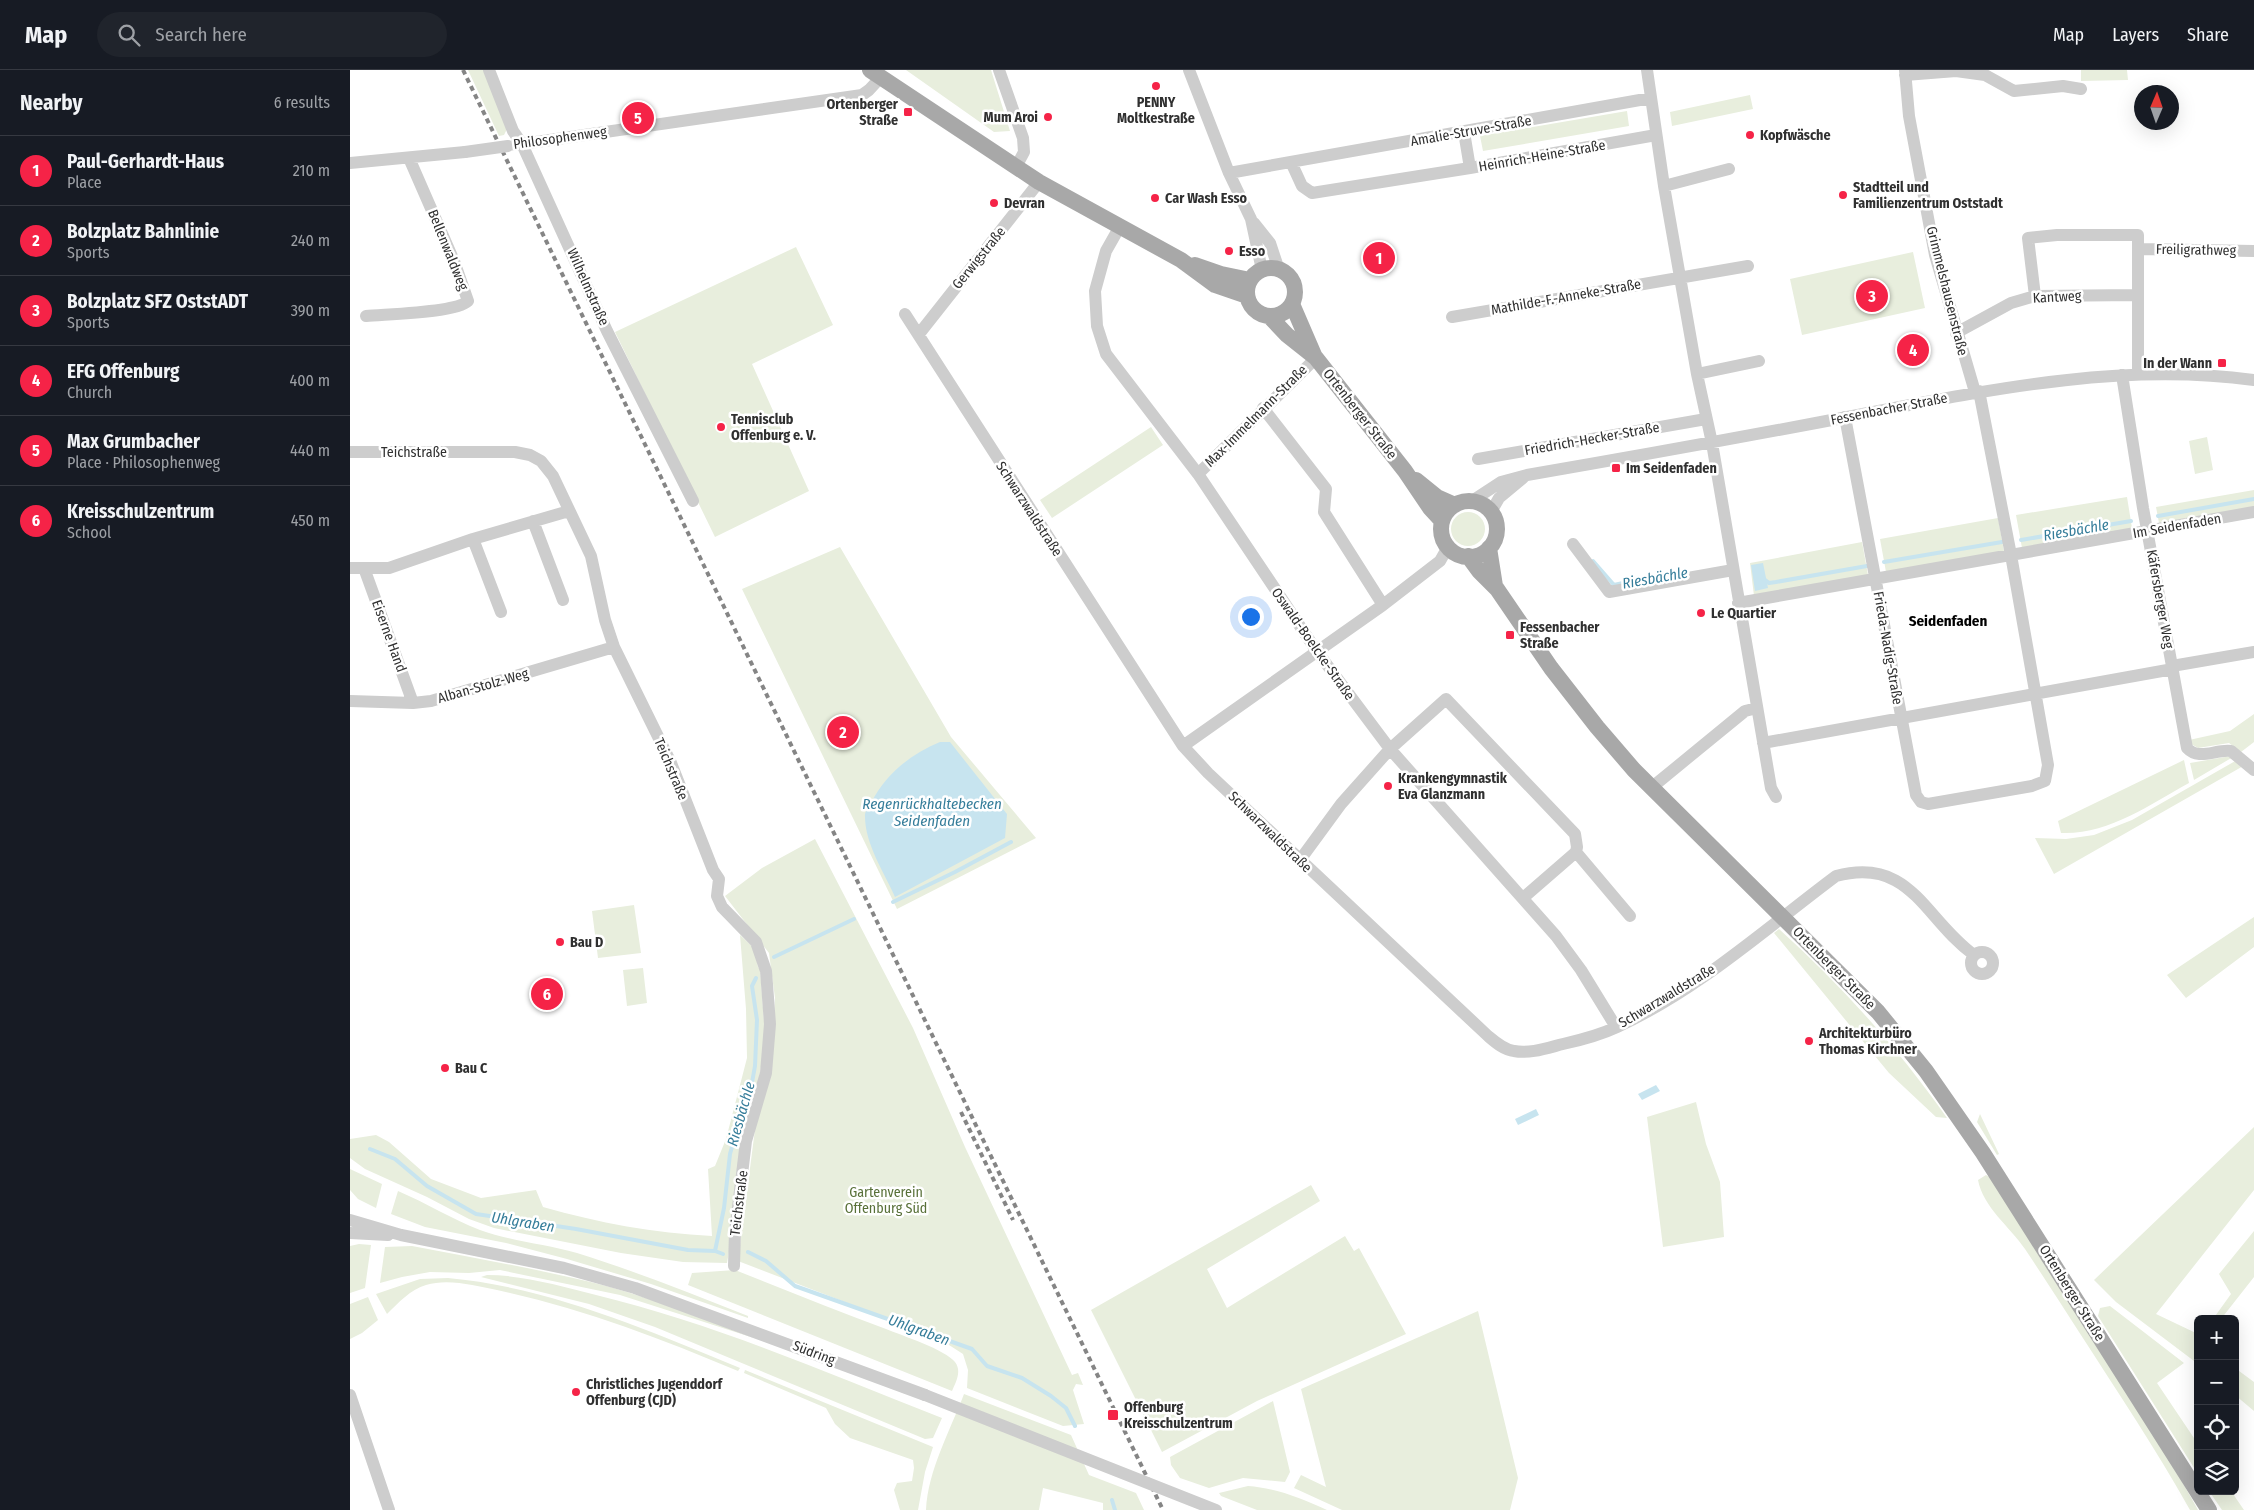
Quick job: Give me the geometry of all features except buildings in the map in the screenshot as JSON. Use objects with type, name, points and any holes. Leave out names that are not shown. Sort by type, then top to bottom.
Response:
[{"type":"main road","points":[[876,73],[1039,182],[1119,228],[1181,260],[1221,274],[1256,275],[1279,270],[1286,273],[1294,285],[1295,298],[1283,313],[1270,317],[1255,311],[1247,296],[1215,286],[1181,260]]},
{"type":"main road","points":[[1247,296],[1256,275]]},
{"type":"main road","name":"Ortenberger Straße","points":[[1292,304],[1316,358]]},
{"type":"main road","name":"Ortenberger Straße","points":[[1270,317],[1287,335],[1316,358],[1405,471],[1430,508],[1442,521]]},
{"type":"main road","name":"Ortenberger Straße","points":[[1405,471],[1437,497],[1455,505]]},
{"type":"main road","points":[[1472,501],[1484,506],[1491,512],[1495,519],[1496,533],[1489,548],[1479,554],[1468,556],[1458,554],[1448,547],[1442,535],[1442,521],[1446,512],[1455,505],[1472,501]]},
{"type":"main road","name":"Ortenberger Straße","points":[[1489,548],[1495,586]]},
{"type":"main road","name":"Ortenberger Straße","points":[[1468,556],[1478,571],[1495,586],[1551,668],[1580,705],[1651,788],[1878,1012],[1926,1071],[1983,1153],[2209,1510]]},
{"type":"street","name":"Wilhelmstraße","points":[[490,70],[514,131],[522,144],[607,331],[693,501]]},
{"type":"street","points":[[999,70],[1023,138],[1024,152],[1016,167]]},
{"type":"street","points":[[1188,70],[1229,173],[1251,219],[1270,242],[1279,270]]},
{"type":"street","points":[[1647,70],[1664,186],[1697,374],[1712,443],[1771,788],[1776,797]]},
{"type":"street","points":[[1905,73],[1956,71],[1984,75],[2014,91],[2063,86],[2080,89]]},
{"type":"street","name":"Philosophenweg","points":[[356,164],[465,152],[862,95],[869,90],[876,73]]},
{"type":"street","name":"Grimmelshausenstraße","points":[[1905,73],[1909,116],[1935,255],[1956,333],[1977,392]]},
{"type":"street","name":"Amalie-Struve-Straße","points":[[1229,173],[1651,98]]},
{"type":"street","points":[[1464,132],[1470,168]]},
{"type":"street","name":"Heinrich-Heine-Straße","points":[[1291,162],[1302,186],[1312,193],[1656,136]]},
{"type":"street","name":"Bellenwaldweg","points":[[366,316],[450,309],[464,305],[468,301],[457,269],[409,158]]},
{"type":"street","points":[[1664,186],[1729,169]]},
{"type":"street","name":"Gerwigstraße","points":[[919,334],[1039,182]]},
{"type":"street","points":[[1251,219],[1256,275]]},
{"type":"street","name":"Oswald-Boelcke-Straße","points":[[1119,228],[1106,251],[1095,291],[1095,309],[1100,340],[1114,367],[1198,474],[1316,650],[1390,749],[1523,898],[1581,970],[1616,1028]]},
{"type":"street","points":[[2035,296],[2028,238],[2057,235],[2138,235],[2138,374]]},
{"type":"street","name":"Freiligrathweg","points":[[2138,249],[2254,251]]},
{"type":"street","name":"Mathilde-F.-Anneke-Straße","points":[[1452,317],[1748,266]]},
{"type":"street","name":"Kantweg","points":[[1956,333],[2011,303],[2035,296],[2137,295]]},
{"type":"street","name":"Schwarzwaldstraße","points":[[905,314],[1183,746],[1208,773],[1480,1030],[1500,1045],[1513,1051],[1530,1052],[1616,1028],[1704,976],[1765,932],[1782,916],[1836,876],[1853,872],[1886,874],[1903,884],[1926,906],[1937,921],[1974,955]]},
{"type":"street","name":"Max-Immelmann-Straße","points":[[1198,474],[1316,358]]},
{"type":"street","points":[[1697,374],[1759,361]]},
{"type":"street","name":"Fessenbacher Straße","points":[[1472,501],[1501,482],[1527,475],[1712,443],[1977,392],[2063,379],[2122,374],[2202,375],[2254,380]]},
{"type":"street","name":"Käfersberger Weg","points":[[2122,374],[2187,748],[2191,753],[2198,755],[2231,751],[2254,770]]},
{"type":"street","points":[[1977,392],[2011,555]]},
{"type":"street","points":[[1263,408],[1326,489],[1324,512],[1383,605]]},
{"type":"street","points":[[1845,417],[1876,578]]},
{"type":"street","name":"Friedrich-Hecker-Straße","points":[[1478,459],[1706,419]]},
{"type":"street","name":"Teichstraße","points":[[350,452],[515,452],[530,455],[540,460],[553,476],[570,511],[591,556],[605,620],[614,647],[671,763],[712,870],[719,879],[717,896],[722,907],[756,942],[766,971],[770,1024],[766,1073],[746,1141],[735,1232],[734,1266]]},
{"type":"street","name":"Fessenbacher Straße","points":[[1491,512],[1499,498],[1527,475]]},
{"type":"street","points":[[350,568],[389,568],[474,539],[570,511]]},
{"type":"street","name":"Im Seidenfaden","points":[[1738,603],[2254,512]]},
{"type":"street","points":[[533,521],[563,600]]},
{"type":"street","points":[[474,539],[501,612]]},
{"type":"street","points":[[1573,544],[1609,592],[1733,570]]},
{"type":"street","points":[[1183,746],[1316,650],[1383,605],[1440,562],[1448,547]]},
{"type":"street","name":"Frieda-Nadig-Straße","points":[[1876,578],[1912,786],[1921,802],[1935,803],[2032,786],[2046,781],[2048,775],[2048,765],[2011,555]]},
{"type":"street","name":"Eiserne Hand","points":[[364,568],[414,703]]},
{"type":"street","name":"Alban-Stolz-Weg","points":[[350,701],[414,703],[439,699],[614,647]]},
{"type":"street","name":"Frieda-Nadig-Straße","points":[[1763,742],[2254,652]]},
{"type":"street","points":[[1300,860],[1341,804],[1390,749],[1446,699],[1575,834],[1576,852],[1523,898]]},
{"type":"street","points":[[1651,788],[1745,711],[1757,708]]},
{"type":"street","points":[[1576,852],[1630,916]]},
{"type":"street","name":"Südring","points":[[350,1220],[401,1235],[546,1264],[635,1288],[925,1396],[1216,1510]]},
{"type":"street","name":"Südring","points":[[350,1233],[401,1235]]},
{"type":"street","points":[[350,1395],[389,1510]]},
{"type":"green space","points":[[468,70],[484,70],[508,127],[504,135],[499,136]]},
{"type":"green space","points":[[906,70],[991,70],[1010,131],[994,132]]},
{"type":"green space","points":[[2081,70],[2127,70],[2128,80],[2081,81]]},
{"type":"green space","points":[[1750,95],[1753,109],[1672,126],[1670,112]]},
{"type":"green space","points":[[1627,111],[1629,126],[1483,151],[1480,136]]},
{"type":"green space","name":"Tennisclub Offenburg e. V.","points":[[796,247],[833,325],[752,364],[809,491],[715,537],[615,332]]},
{"type":"green space","points":[[1913,252],[1925,308],[1802,335],[1790,279]]},
{"type":"green space","points":[[1151,427],[1163,445],[1052,518],[1040,500]]},
{"type":"green space","points":[[2207,437],[2213,470],[2195,474],[2189,441]]},
{"type":"green space","points":[[2254,490],[2254,507],[2159,523],[2156,507]]},
{"type":"green space","points":[[2127,497],[2132,528],[2022,548],[2016,515]]},
{"type":"green space","points":[[1468,512],[1475,513],[1480,517],[1484,522],[1484,536],[1480,541],[1475,545],[1468,546],[1461,545],[1456,541],[1452,536],[1451,529],[1452,522],[1456,517],[1461,513]]},
{"type":"green space","points":[[1998,518],[2004,551],[1886,572],[1880,539]]},
{"type":"green space","points":[[1862,542],[1868,575],[1754,596],[1750,563]]},
{"type":"green space","points":[[840,547],[951,737],[1036,838],[897,909],[742,589]]},
{"type":"green space","points":[[2254,714],[2254,742],[2241,752],[2229,743],[2198,748],[2191,744],[2189,740],[2230,731]]},
{"type":"green space","points":[[2233,757],[2194,780],[2190,763]]},
{"type":"green space","points":[[2184,760],[2189,783],[2112,824],[2078,832],[2061,833],[2058,821]]},
{"type":"green space","points":[[2237,760],[2245,765],[2054,874],[2035,838],[2066,839],[2094,835],[2132,820]]},
{"type":"green space","name":"Gartenverein Offenburg Süd","points":[[815,839],[913,1028],[965,1147],[1072,1375],[1078,1373],[1083,1385],[1076,1384],[1073,1390],[1084,1424],[1063,1426],[967,1388],[968,1370],[963,1354],[949,1345],[897,1322],[738,1261],[757,1114],[772,1052],[775,998],[769,953],[725,896],[762,868]]},
{"type":"green space","points":[[634,905],[641,953],[598,958],[592,911]]},
{"type":"green space","points":[[2254,917],[2254,947],[2186,998],[2167,975]]},
{"type":"green space","points":[[1779,929],[1847,995],[1889,1042],[1947,1118],[1936,1117],[1889,1073],[1774,933]]},
{"type":"green space","points":[[740,935],[755,949],[760,969],[765,1034],[727,1263],[683,1262],[621,1253],[494,1228],[469,1219],[427,1197],[365,1169],[350,1158],[350,1139],[376,1135],[389,1142],[431,1179],[481,1198],[536,1190],[543,1207],[564,1213],[648,1230],[712,1236],[708,1169],[715,1166],[726,1139],[747,1058],[746,1009]]},
{"type":"green space","points":[[643,968],[647,1003],[627,1006],[623,970]]},
{"type":"green space","points":[[1696,1102],[1706,1144],[1720,1182],[1724,1237],[1663,1247],[1647,1117]]},
{"type":"green space","points":[[1980,1114],[1999,1154],[1997,1155],[1977,1122]]},
{"type":"green space","points":[[2254,1127],[2254,1190],[2156,1314],[2194,1332],[2194,1361],[2116,1302],[2094,1280]]},
{"type":"green space","points":[[350,1169],[382,1184],[376,1208],[358,1199],[350,1190]]},
{"type":"green space","points":[[1986,1175],[1991,1178],[2163,1448],[2198,1510],[2190,1510],[2136,1420],[2039,1269],[1985,1199],[1978,1180]]},
{"type":"green space","points":[[1311,1185],[1320,1201],[1207,1269],[1227,1308],[1345,1236],[1354,1251],[1359,1248],[1406,1334],[1257,1401],[1162,1452],[1091,1310]]},
{"type":"green space","points":[[398,1191],[480,1230],[599,1260],[685,1291],[748,1316],[748,1318],[651,1284],[567,1259],[506,1243],[425,1227],[391,1214]]},
{"type":"green space","points":[[2254,1231],[2254,1277],[2224,1315],[2216,1315],[2231,1294],[2219,1274]]},
{"type":"green space","points":[[359,1244],[371,1245],[365,1288],[350,1293],[350,1246]]},
{"type":"green space","points":[[412,1246],[536,1270],[610,1287],[666,1305],[757,1339],[620,1295],[500,1270],[469,1273],[430,1272],[380,1283],[385,1247]]},
{"type":"green space","points":[[735,1270],[912,1339],[943,1353],[955,1362],[958,1369],[958,1376],[952,1391],[688,1285],[692,1273]]},
{"type":"green space","points":[[501,1275],[556,1285],[684,1320],[771,1350],[942,1418],[933,1438],[925,1439],[655,1327],[589,1304],[481,1277]]},
{"type":"green space","points":[[448,1278],[485,1283],[560,1300],[634,1325],[740,1368],[738,1371],[650,1336],[590,1315],[497,1290],[462,1283],[435,1283],[415,1290],[387,1314],[376,1294],[420,1279]]},
{"type":"green space","points":[[368,1297],[378,1320],[362,1333],[350,1339],[350,1304]]},
{"type":"green space","points":[[2110,1306],[2184,1363],[2157,1383],[2194,1438],[2194,1468],[2098,1316],[2100,1308]]},
{"type":"green space","points":[[1478,1311],[1518,1478],[1510,1510],[1342,1510],[1294,1488],[1301,1475],[1326,1487],[1301,1389]]},
{"type":"green space","points":[[745,1370],[933,1447],[925,1472],[918,1510],[900,1510],[894,1490],[897,1483],[912,1481],[913,1460],[850,1438],[835,1424],[826,1408],[744,1373]]},
{"type":"green space","points":[[2239,1371],[2254,1382],[2254,1411],[2239,1398]]},
{"type":"green space","points":[[964,1394],[1071,1435],[1089,1475],[1136,1493],[1144,1510],[1103,1510],[1103,1503],[1043,1488],[1039,1510],[926,1510],[935,1465]]},
{"type":"green space","points":[[1273,1401],[1290,1472],[1285,1482],[1243,1478],[1209,1488],[1180,1478],[1171,1465],[1170,1457]]},
{"type":"green space","points":[[1248,1486],[1288,1494],[1327,1510],[1257,1510],[1221,1496],[1219,1493]]},
{"type":"green space","points":[[2212,1495],[2234,1495],[2244,1510],[2222,1510]]},
{"type":"water","points":[[1763,563],[1768,588],[1755,591],[1751,565]]},
{"type":"water","name":"Regenrückhaltebecken Seidenfaden","points":[[940,742],[950,742],[1007,814],[1005,838],[895,897],[871,846],[865,814],[878,791],[892,773],[919,752]]},
{"type":"water","points":[[1656,1085],[1660,1091],[1642,1100],[1638,1094]]},
{"type":"water","points":[[1536,1109],[1539,1115],[1518,1125],[1515,1119]]},
{"type":"waterway","name":"Riesbächle","points":[[2158,516],[2254,499]]},
{"type":"waterway","name":"Riesbächle","points":[[2021,540],[2131,521]]},
{"type":"waterway","name":"Riesbächle","points":[[1884,562],[2002,542]]},
{"type":"waterway","name":"Riesbächle","points":[[1593,561],[1614,585],[1623,583]]},
{"type":"waterway","name":"Riesbächle","points":[[1762,578],[1769,583],[1867,566]]},
{"type":"waterway","name":"Riesbächle","points":[[893,902],[1011,842]]},
{"type":"waterway","name":"Riesbächle","points":[[774,957],[854,919]]},
{"type":"waterway","name":"Riesbächle","points":[[715,1251],[724,1208],[730,1154],[742,1111],[751,1088],[755,1066],[757,1020],[752,986],[756,978]]},
{"type":"waterway","name":"Uhlgraben","points":[[370,1149],[395,1159],[427,1186],[476,1214],[576,1229],[688,1250],[715,1251],[723,1254]]},
{"type":"waterway","name":"Uhlgraben","points":[[748,1252],[766,1261],[795,1286],[972,1349],[987,1366],[1022,1378],[1051,1396],[1066,1408],[1075,1426]]},
{"type":"waterway","name":"Uhlgraben","points":[[1112,1500],[1115,1510]]},
{"type":"railway","points":[[463,70],[1163,1510]]},
{"type":"railway","points":[[961,1112],[1013,1220]]},
{"type":"place","name":"PENNY Moltkestraße","points":[[1156,86]]},
{"type":"place","name":"Ortenberger Straße","points":[[908,112]]},
{"type":"place","name":"Mum Aroi","points":[[1048,117]]},
{"type":"place","name":"Max Grumbacher","points":[[638,118]]},
{"type":"place","name":"Kopfwäsche","points":[[1750,135]]},
{"type":"place","name":"Stadtteil und Familienzentrum Oststadt","points":[[1843,195]]},
{"type":"place","name":"Car Wash Esso","points":[[1155,198]]},
{"type":"place","name":"Devran","points":[[994,203]]},
{"type":"place","name":"Esso","points":[[1229,251]]},
{"type":"place","name":"Paul-Gerhardt-Haus","points":[[1379,258]]},
{"type":"place","name":"Bolzplatz SFZ OststADT","points":[[1872,296]]},
{"type":"place","name":"EFG Offenburg","points":[[1913,350]]},
{"type":"place","name":"In der Wann","points":[[2222,363]]},
{"type":"place","name":"Tennisclub Offenburg e. V.","points":[[721,427]]},
{"type":"place","name":"Im Seidenfaden","points":[[1616,468]]},
{"type":"place","name":"Le Quartier","points":[[1701,613]]},
{"type":"place","name":"Fessenbacher Straße","points":[[1510,635]]},
{"type":"place","name":"Bolzplatz Bahnlinie","points":[[843,732]]},
{"type":"place","name":"Krankengymnastik Eva Glanzmann","points":[[1388,786]]},
{"type":"place","name":"Bau D","points":[[560,942]]},
{"type":"place","name":"Kreisschulzentrum","points":[[547,994]]},
{"type":"place","name":"Architekturbüro Thomas Kirchner","points":[[1809,1041]]},
{"type":"place","name":"Bau C","points":[[445,1068]]},
{"type":"place","name":"Christliches Jugenddorf Offenburg (CJD)","points":[[576,1392]]},
{"type":"place","name":"Offenburg Kreisschulzentrum","points":[[1113,1415]]},
{"type":"district","name":"Seidenfaden","points":[[1948,621]]}]
